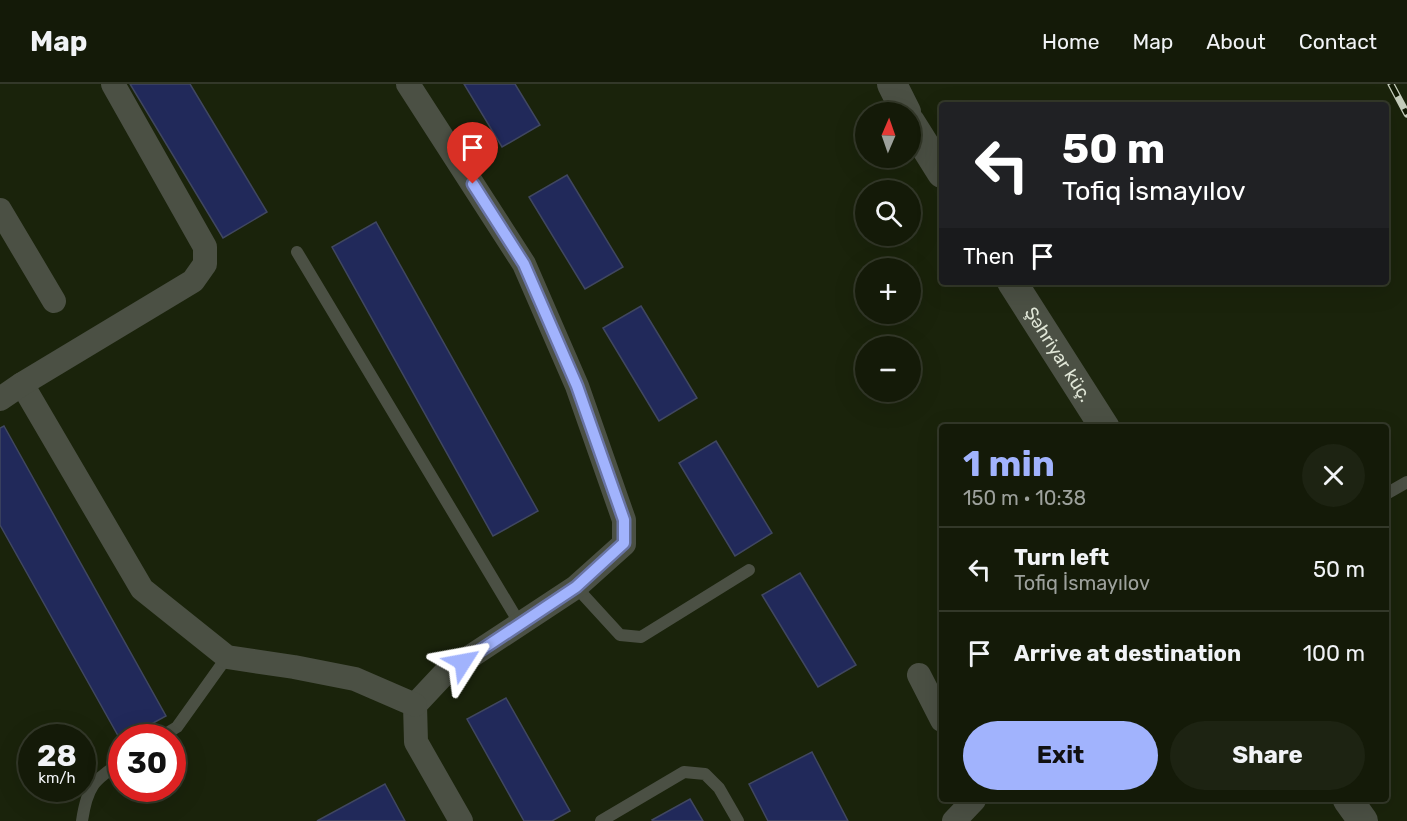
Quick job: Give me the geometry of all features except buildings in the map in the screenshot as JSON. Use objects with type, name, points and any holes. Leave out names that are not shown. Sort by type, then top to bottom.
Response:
[{"type":"street","points":[[0,399],[21,384],[194,281],[205,264],[205,247],[113,84]]},
{"type":"street","points":[[408,84],[524,264],[577,386],[624,520],[624,543],[576,587],[444,674],[415,705],[416,742],[461,821]]},
{"type":"street","points":[[892,84],[901,102]]},
{"type":"street","points":[[921,140],[939,168]]},
{"type":"street","points":[[0,210],[54,301]]},
{"type":"street","name":"Şəhriyar küç.","points":[[1014,285],[1102,424]]},
{"type":"street","points":[[21,384],[142,589],[227,657],[294,667],[355,680],[415,705]]},
{"type":"street","points":[[919,675],[939,714]]},
{"type":"street","points":[[954,821],[972,802]]},
{"type":"street","points":[[1349,802],[1363,821]]},
{"type":"lane","points":[[297,252],[520,624]]},
{"type":"lane","points":[[1389,492],[1407,482]]},
{"type":"lane","points":[[576,587],[620,635],[641,637],[749,570]]},
{"type":"lane","points":[[179,724],[227,657]]},
{"type":"lane","points":[[82,821],[85,798],[100,775],[108,770]]},
{"type":"lane","points":[[602,821],[684,772],[705,774],[718,788],[738,821]]},
{"type":"railway","points":[[1391,84],[1407,114]]},
{"type":"route","points":[[463,662],[576,587],[624,543],[624,520],[577,386],[524,264],[473,184]]}]
